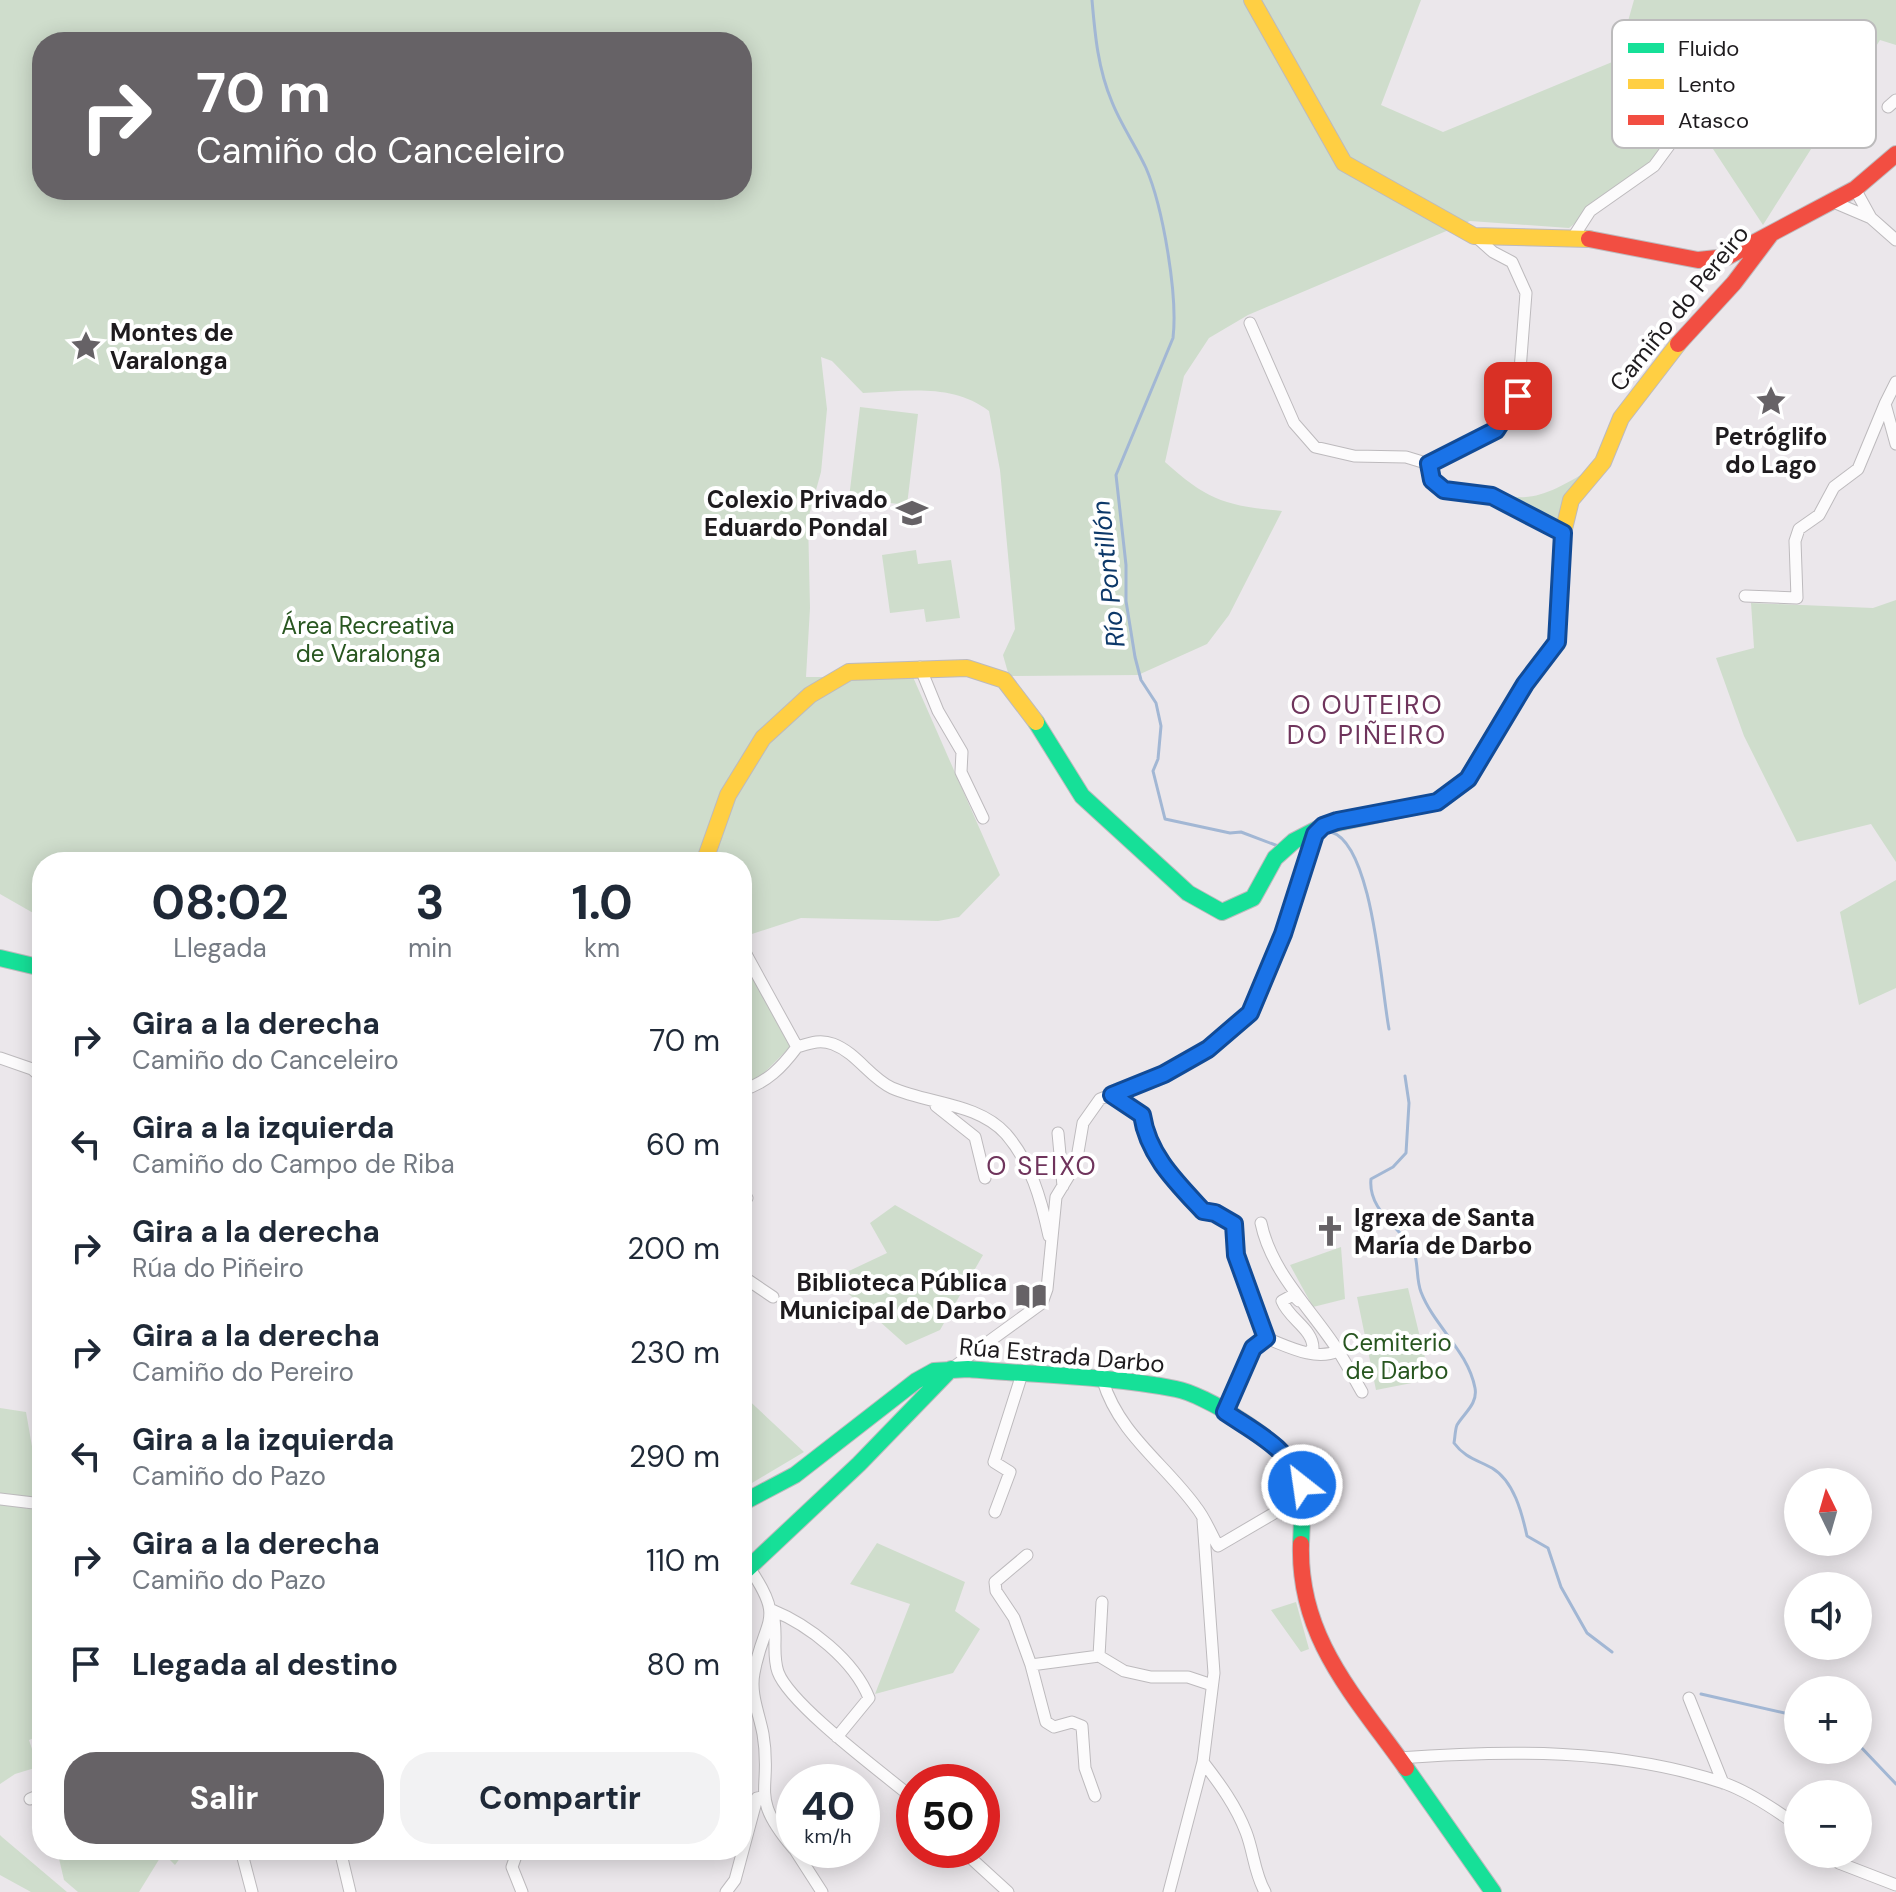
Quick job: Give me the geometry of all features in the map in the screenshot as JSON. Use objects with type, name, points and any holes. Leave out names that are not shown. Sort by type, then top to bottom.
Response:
[{"type":"street","points":[[1250,323],[1294,423],[1315,447],[1354,456],[1406,457],[1429,464],[1496,430],[1518,396],[1526,293],[1512,262],[1493,252],[1474,236],[1383,188],[1344,163],[1252,0]]},
{"type":"street","points":[[1572,239],[1590,211],[1654,166],[1667,148]]},
{"type":"street","points":[[1474,236],[1593,239],[1698,260],[1727,257],[1855,189],[1896,154]]},
{"type":"street","points":[[1855,189],[1871,218]]},
{"type":"street","points":[[1831,201],[1871,218],[1896,240]]},
{"type":"street","name":"Camiño do Pereiro","points":[[920,667],[967,668],[1004,680],[1052,744],[1082,796],[1210,908],[1222,912],[1248,904],[1261,893],[1277,854],[1289,843],[1315,834],[1323,826],[1337,821],[1437,802],[1468,779],[1525,684],[1557,642],[1563,533],[1571,500],[1603,462],[1621,418],[1665,358],[1734,283],[1771,234]]},
{"type":"street","points":[[1745,596],[1797,598],[1795,541],[1799,529],[1819,515],[1834,487],[1858,469],[1896,382]]},
{"type":"street","points":[[1885,404],[1896,444]]},
{"type":"street","points":[[1429,464],[1432,480],[1444,490],[1492,496],[1563,533]]},
{"type":"street","points":[[708,852],[728,795],[763,738],[810,695],[849,672],[920,667],[938,711],[962,752],[961,772],[983,818]]},
{"type":"street","points":[[752,1566],[960,1369],[975,1351],[1042,1303],[1056,1197],[1076,1164],[1083,1123],[1100,1099],[1164,1074],[1208,1049],[1250,1013],[1283,934],[1315,834]]},
{"type":"street","points":[[0,958],[32,966]]},
{"type":"street","points":[[752,965],[797,1047]]},
{"type":"street","points":[[752,1088],[759,1086],[784,1065],[797,1047],[814,1041],[832,1043],[857,1057],[889,1087],[984,1117],[1006,1134],[1037,1185],[1051,1244]]},
{"type":"street","points":[[0,1058],[32,1069]]},
{"type":"street","points":[[1112,1095],[1142,1115],[1146,1138],[1152,1149],[1166,1170],[1203,1211],[1215,1213],[1234,1224],[1236,1255],[1266,1338]]},
{"type":"street","points":[[925,1099],[954,1116],[975,1137],[985,1178]]},
{"type":"street","points":[[1058,1133],[1063,1186]]},
{"type":"street","points":[[1261,1223],[1269,1251],[1338,1351],[1362,1392]]},
{"type":"street","points":[[752,1283],[773,1297]]},
{"type":"street","points":[[1308,1353],[1313,1348],[1311,1335],[1285,1310],[1282,1301],[1293,1295],[1310,1311]]},
{"type":"street","points":[[1266,1338],[1308,1353],[1328,1356],[1338,1351]]},
{"type":"street","points":[[1225,1412],[1253,1348],[1266,1338]]},
{"type":"street","name":"Rúa Estrada Darbo","points":[[752,1498],[795,1475],[916,1381],[934,1371],[960,1369],[1179,1389],[1225,1412],[1281,1449],[1290,1459],[1302,1485],[1301,1579],[1312,1625],[1339,1675],[1493,1892]]},
{"type":"street","points":[[995,1512],[1010,1472],[994,1462],[1022,1374]]},
{"type":"street","points":[[1103,1381],[1108,1397],[1133,1438],[1198,1509],[1218,1546],[1288,1505],[1304,1503]]},
{"type":"street","points":[[0,1499],[32,1503]]},
{"type":"street","points":[[1169,1892],[1203,1762],[1212,1685],[1203,1520]]},
{"type":"street","points":[[1027,1555],[995,1582],[996,1591],[1014,1618],[1031,1665],[1046,1722],[1054,1727],[1072,1722],[1082,1726],[1085,1768],[1095,1796]]},
{"type":"street","points":[[752,1579],[768,1596],[772,1610],[777,1628],[775,1660],[779,1675],[837,1737],[896,1785]]},
{"type":"street","points":[[1099,1656],[1102,1602]]},
{"type":"street","points":[[772,1610],[753,1674],[754,1699],[763,1736],[762,1797],[776,1827]]},
{"type":"street","points":[[772,1610],[795,1620],[823,1641],[865,1687],[869,1698],[837,1737]]},
{"type":"street","points":[[1031,1665],[1099,1656],[1124,1671],[1151,1677],[1188,1677],[1212,1685]]},
{"type":"street","points":[[1689,1698],[1723,1783]]},
{"type":"street","points":[[1398,1758],[1522,1752],[1618,1758],[1723,1783],[1784,1818]]},
{"type":"street","points":[[1203,1762],[1229,1797],[1247,1835],[1254,1873],[1265,1892]]},
{"type":"street","points":[[752,1817],[757,1798],[762,1797]]},
{"type":"street","points":[[244,1860],[252,1892]]},
{"type":"street","points":[[342,1860],[350,1892]]},
{"type":"street","points":[[514,1860],[512,1867],[522,1892]]},
{"type":"street","points":[[726,1892],[735,1880],[740,1860]]},
{"type":"street","points":[[807,1868],[822,1892]]},
{"type":"street","points":[[982,1868],[1008,1892]]},
{"type":"street","points":[[1852,1868],[1896,1885]]},
{"type":"green space","name":"Área Recreativa de Varalonga","points":[[0,0],[1421,0],[1381,105],[1443,132],[1612,62],[1612,148],[1663,148],[1654,162],[1569,228],[1470,221],[1248,315],[1209,338],[1184,376],[1165,462],[1193,485],[1218,499],[1246,507],[1282,511],[1229,615],[1207,644],[1138,675],[1009,676],[1003,655],[1015,629],[1000,470],[989,411],[975,402],[945,392],[912,390],[863,393],[832,361],[821,357],[827,409],[821,472],[808,519],[810,608],[806,677],[913,677],[1000,875],[959,917],[938,921],[801,918],[752,934],[752,852],[32,852],[32,912],[0,894]]},
{"type":"green space","points":[[1634,0],[1896,0],[1896,45],[1880,40],[1876,46],[1876,20],[1628,20]]},
{"type":"green space","points":[[1712,148],[1812,148],[1763,225]]},
{"type":"green space","points":[[860,407],[918,414],[907,505],[849,498]]},
{"type":"green space","points":[[1586,472],[1556,526],[1503,494],[1536,496]]},
{"type":"green space","points":[[916,550],[918,564],[951,560],[960,618],[926,622],[924,609],[890,613],[882,555]]},
{"type":"green space","points":[[1896,600],[1896,862],[1871,824],[1797,842],[1744,736],[1716,658],[1754,648],[1751,603],[1873,608]]},
{"type":"green space","points":[[1896,880],[1896,988],[1859,1005],[1840,912]]},
{"type":"green space","points":[[752,951],[790,1047],[758,1079],[752,1080]]},
{"type":"green space","points":[[895,1205],[983,1255],[940,1330],[906,1345],[832,1279],[887,1253],[870,1223]]},
{"type":"green space","name":"Cemiterio de Darbo","points":[[1341,1247],[1345,1299],[1313,1307],[1290,1265]]},
{"type":"green space","name":"Cemiterio de Darbo","points":[[1408,1288],[1428,1370],[1422,1381],[1376,1390],[1357,1297]]},
{"type":"green space","points":[[752,1403],[804,1452],[752,1483]]},
{"type":"green space","points":[[0,1408],[26,1412],[32,1446],[32,1497],[0,1494]]},
{"type":"green space","points":[[0,1504],[32,1509],[32,1739],[29,1740],[32,1769],[15,1774],[0,1784]]},
{"type":"green space","points":[[877,1543],[965,1582],[955,1611],[980,1629],[953,1673],[875,1694],[910,1604],[850,1584]]},
{"type":"green space","points":[[1296,1602],[1309,1649],[1301,1652],[1271,1610]]},
{"type":"green space","points":[[0,1835],[67,1892],[31,1892],[0,1875]]},
{"type":"green space","points":[[59,1860],[159,1860],[139,1892],[78,1892],[64,1880]]},
{"type":"waterway","name":"Río Pontillón","points":[[1092,0],[1098,52],[1107,90],[1146,168],[1158,205],[1168,252],[1173,299],[1173,338],[1116,475],[1126,565],[1126,601],[1135,657],[1141,680],[1156,703],[1161,726],[1158,759],[1153,771],[1165,819],[1230,833],[1241,832],[1278,846]]},
{"type":"waterway","name":"Río Pontillón","points":[[1331,832],[1345,842],[1357,862],[1366,889],[1389,1029]]},
{"type":"waterway","name":"Río Pontillón","points":[[1405,1076],[1409,1103],[1406,1153],[1393,1167],[1371,1179],[1371,1189],[1378,1207],[1413,1250],[1421,1292],[1471,1375],[1474,1399],[1457,1425],[1454,1443],[1466,1455],[1492,1468],[1506,1481],[1520,1508],[1527,1536],[1548,1548],[1561,1587],[1587,1633],[1612,1652]]},
{"type":"waterway","name":"Río Pontillón","points":[[1701,1694],[1784,1713]]},
{"type":"waterway","name":"Río Pontillón","points":[[1872,1759],[1896,1784]]},
{"type":"traffic: fast","points":[[1036,722],[1082,796],[1188,893],[1222,912],[1253,898],[1275,858],[1294,841],[1323,826],[1437,802],[1466,781]]},
{"type":"traffic: fast","points":[[0,958],[32,966]]},
{"type":"traffic: fast","points":[[752,1565],[859,1464],[951,1369]]},
{"type":"traffic: fast","points":[[752,1498],[795,1475],[916,1381],[934,1371],[968,1369],[1073,1376],[1176,1389],[1204,1399],[1257,1431],[1284,1455],[1296,1474],[1302,1504],[1301,1544]]},
{"type":"traffic: fast","points":[[1406,1768],[1493,1892]]},
{"type":"traffic: slow","points":[[1252,0],[1344,163],[1474,236],[1589,239]]},
{"type":"traffic: slow","points":[[1466,781],[1525,684],[1557,642],[1563,533],[1571,500],[1603,462],[1621,418],[1678,344]]},
{"type":"traffic: slow","points":[[708,852],[728,795],[763,738],[810,695],[849,672],[967,668],[1004,680],[1036,722]]},
{"type":"traffic: jam","points":[[1589,239],[1698,260],[1727,257],[1855,189],[1896,154]]},
{"type":"traffic: jam","points":[[1678,344],[1734,283],[1771,234]]},
{"type":"traffic: jam","points":[[1301,1544],[1303,1578],[1319,1637],[1350,1690],[1406,1768]]},
{"type":"place","name":"Montes de Varalonga","points":[[86,346]]},
{"type":"place","name":"Petróglifo do Lago","points":[[1771,401]]},
{"type":"place","name":"Colexio Privado Eduardo Pondal","points":[[912,513]]},
{"type":"place","name":"Igrexa de Santa María de Darbo","points":[[1330,1231]]},
{"type":"place","name":"Biblioteca Pública Municipal de Darbo","points":[[1031,1296]]},
{"type":"district","name":"O OUTEIRO DO PIÑEIRO","points":[[1367,720]]},
{"type":"district","name":"O SEIXO","points":[[1042,1166]]},
{"type":"route","points":[[1302,1485],[1297,1471],[1281,1449],[1225,1412],[1253,1348],[1266,1338],[1236,1255],[1234,1224],[1215,1213],[1203,1211],[1166,1170],[1146,1138],[1142,1115],[1112,1095],[1164,1074],[1208,1049],[1250,1013],[1283,934],[1315,834],[1323,826],[1337,821],[1362,819],[1437,802],[1468,779],[1525,684],[1557,642],[1563,533],[1492,496],[1444,490],[1432,480],[1429,464],[1496,430],[1518,396]]}]
